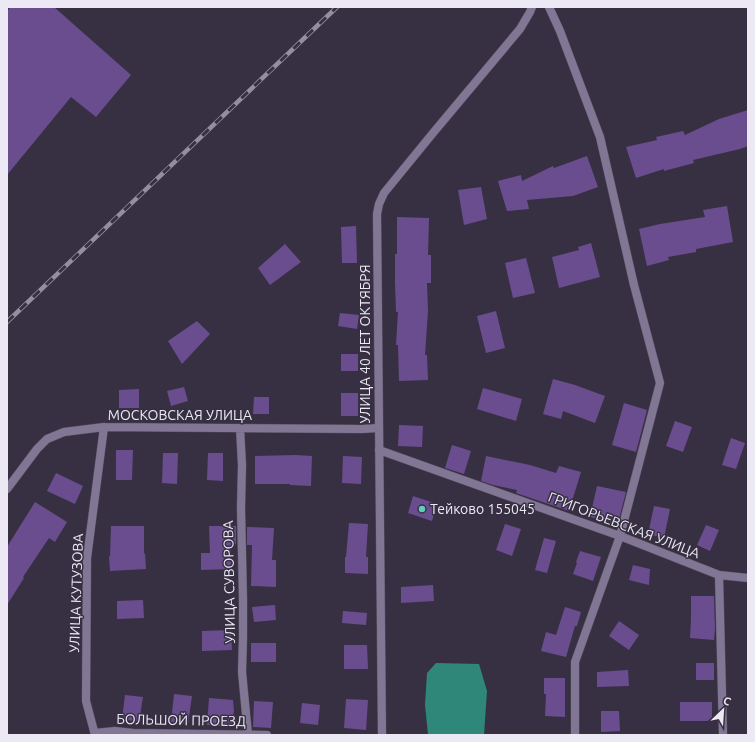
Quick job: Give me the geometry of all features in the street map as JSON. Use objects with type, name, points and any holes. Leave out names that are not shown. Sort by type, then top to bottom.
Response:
[{"type":"street","name":"УЛИЦА 40 ЛЕТ ОКТЯБРЯ","points":[[382,735],[378,428],[377,214],[379,204],[384,193],[520,29],[532,7]]},
{"type":"street","points":[[549,7],[560,30],[600,137],[634,285],[660,383],[620,536],[575,662],[575,735]]},
{"type":"street","name":"МОСКОВСКАЯ УЛИЦА","points":[[7,489],[37,449],[47,439],[64,432],[104,427],[378,428]]},
{"type":"street","name":"УЛИЦА КУТУЗОВА","points":[[95,734],[86,700],[87,558],[104,427]]},
{"type":"street","name":"УЛИЦА СУВОРОВА","points":[[240,428],[242,465],[242,672],[248,734]]},
{"type":"street","name":"ГРИГОРЬЕВСКАЯ УЛИЦА","points":[[379,450],[620,536],[719,575],[748,578]]},
{"type":"street","points":[[719,575],[723,735]]},
{"type":"street","name":"БОЛЬШОЙ ПРОЕЗД","points":[[95,734],[116,731],[133,733],[267,735]]},
{"type":"shaded area","points":[[436,663],[479,664],[487,691],[484,735],[428,735],[425,705],[427,673]]},
{"type":"building","points":[[10,7],[54,7],[131,75],[96,117],[71,97],[7,175],[7,12]]},
{"type":"building","points":[[748,110],[748,146],[693,160],[694,163],[664,171],[664,169],[636,178],[626,147],[657,140],[656,137],[683,131],[685,135],[719,119]]},
{"type":"building","points":[[587,156],[598,187],[573,196],[527,200],[529,209],[507,211],[498,181],[521,175],[522,181],[553,166],[554,168]]},
{"type":"building","points":[[481,187],[487,219],[464,225],[458,190]]},
{"type":"building","points":[[727,206],[733,242],[696,249],[696,252],[668,257],[669,260],[647,266],[639,229],[705,217],[703,210]]},
{"type":"building","points":[[397,217],[429,218],[428,255],[431,255],[431,283],[427,283],[428,311],[425,355],[427,355],[428,380],[399,381],[398,345],[396,345],[398,312],[396,312],[395,283]]},
{"type":"building","points":[[356,226],[357,263],[342,263],[341,227]]},
{"type":"building","points":[[591,243],[600,277],[559,288],[552,257],[579,250],[578,247]]},
{"type":"building","points":[[285,244],[301,262],[270,285],[258,268]]},
{"type":"building","points":[[526,258],[535,293],[513,298],[505,263]]},
{"type":"building","points":[[496,311],[505,348],[486,353],[477,316]]},
{"type":"building","points":[[340,313],[359,315],[357,329],[338,326]]},
{"type":"building","points":[[197,321],[210,334],[182,364],[168,341]]},
{"type":"building","points":[[341,354],[358,354],[358,371],[341,371]]},
{"type":"building","points":[[553,379],[605,396],[595,423],[563,411],[561,419],[543,414]]},
{"type":"building","points":[[184,387],[188,401],[171,406],[167,391]]},
{"type":"building","points":[[483,388],[522,399],[516,421],[477,409]]},
{"type":"building","points":[[139,389],[139,408],[119,408],[119,390]]},
{"type":"building","points":[[341,393],[358,393],[358,416],[341,416]]},
{"type":"building","points":[[254,397],[269,397],[269,414],[253,414]]},
{"type":"building","points":[[624,403],[647,410],[636,452],[612,445]]},
{"type":"building","points":[[675,421],[692,427],[683,452],[666,446]]},
{"type":"building","points":[[399,425],[423,426],[422,447],[398,446]]},
{"type":"building","points":[[731,438],[745,443],[736,469],[722,465]]},
{"type":"building","points":[[452,445],[471,451],[464,474],[445,468]]},
{"type":"building","points":[[116,450],[133,450],[132,480],[116,480]]},
{"type":"building","points":[[163,453],[178,453],[177,484],[162,483]]},
{"type":"building","points":[[208,453],[223,453],[223,481],[207,480]]},
{"type":"building","points":[[255,456],[312,456],[311,486],[290,484],[255,484]]},
{"type":"building","points":[[343,456],[362,457],[361,484],[342,483]]},
{"type":"building","points":[[486,456],[530,465],[556,473],[559,466],[581,472],[569,511],[516,493],[517,490],[481,481]]},
{"type":"building","points":[[56,473],[83,486],[75,504],[47,491]]},
{"type":"building","points":[[597,486],[626,492],[618,523],[590,517]]},
{"type":"building","name":"Тейково 155045","points":[[413,496],[437,504],[432,521],[408,513]]},
{"type":"building","points":[[35,502],[67,522],[55,542],[49,538],[23,577],[24,578],[7,605],[7,547]]},
{"type":"building","points":[[654,506],[670,509],[664,538],[648,534]]},
{"type":"building","points":[[349,523],[368,524],[366,557],[368,557],[368,574],[345,573],[345,557]]},
{"type":"building","points":[[505,524],[521,529],[512,556],[496,550]]},
{"type":"building","points":[[706,525],[719,530],[710,551],[697,545]]},
{"type":"building","points":[[111,526],[144,526],[144,554],[145,553],[146,569],[110,571],[109,556]]},
{"type":"building","points":[[209,526],[236,526],[236,544],[231,544],[231,569],[201,570],[201,553],[210,553]]},
{"type":"building","points":[[247,527],[274,528],[272,560],[276,560],[276,587],[251,586],[252,545],[247,545]]},
{"type":"building","points":[[544,538],[556,541],[547,573],[535,570]]},
{"type":"building","points":[[580,551],[601,557],[593,581],[573,574]]},
{"type":"building","points":[[633,565],[650,569],[649,585],[629,580]]},
{"type":"building","points":[[433,585],[434,601],[401,603],[401,587]]},
{"type":"building","points":[[691,596],[714,596],[714,640],[690,638]]},
{"type":"building","points":[[143,600],[144,618],[117,619],[117,601]]},
{"type":"building","points":[[275,605],[276,620],[254,622],[252,607]]},
{"type":"building","points":[[565,607],[581,612],[577,626],[575,626],[566,657],[541,651],[546,632],[556,635]]},
{"type":"building","points":[[343,611],[367,613],[366,625],[342,623]]},
{"type":"building","points":[[619,621],[639,635],[629,650],[609,636]]},
{"type":"building","points":[[231,630],[232,650],[202,651],[202,631]]},
{"type":"building","points":[[251,643],[276,643],[276,662],[251,662]]},
{"type":"building","points":[[344,645],[367,645],[368,669],[344,669]]},
{"type":"building","points":[[696,663],[714,663],[714,680],[696,680]]},
{"type":"building","points":[[628,670],[629,686],[597,687],[597,672]]},
{"type":"building","points":[[544,678],[565,678],[565,717],[545,716],[546,694],[544,694]]},
{"type":"building","points":[[174,694],[192,696],[188,724],[171,722]]},
{"type":"building","points":[[125,695],[143,697],[139,722],[122,719]]},
{"type":"building","points":[[209,698],[233,700],[234,710],[232,727],[207,725]]},
{"type":"building","points":[[346,699],[368,700],[366,730],[344,728]]},
{"type":"building","points":[[254,701],[273,702],[271,728],[253,727]]},
{"type":"building","points":[[680,702],[712,702],[712,721],[680,721]]},
{"type":"building","points":[[302,703],[320,705],[318,725],[300,723]]},
{"type":"building","points":[[601,711],[619,711],[620,731],[601,732]]},
{"type":"railway","points":[[7,322],[337,7]]},
{"type":"place","name":"Тейково 155045","points":[[422,509]]}]
